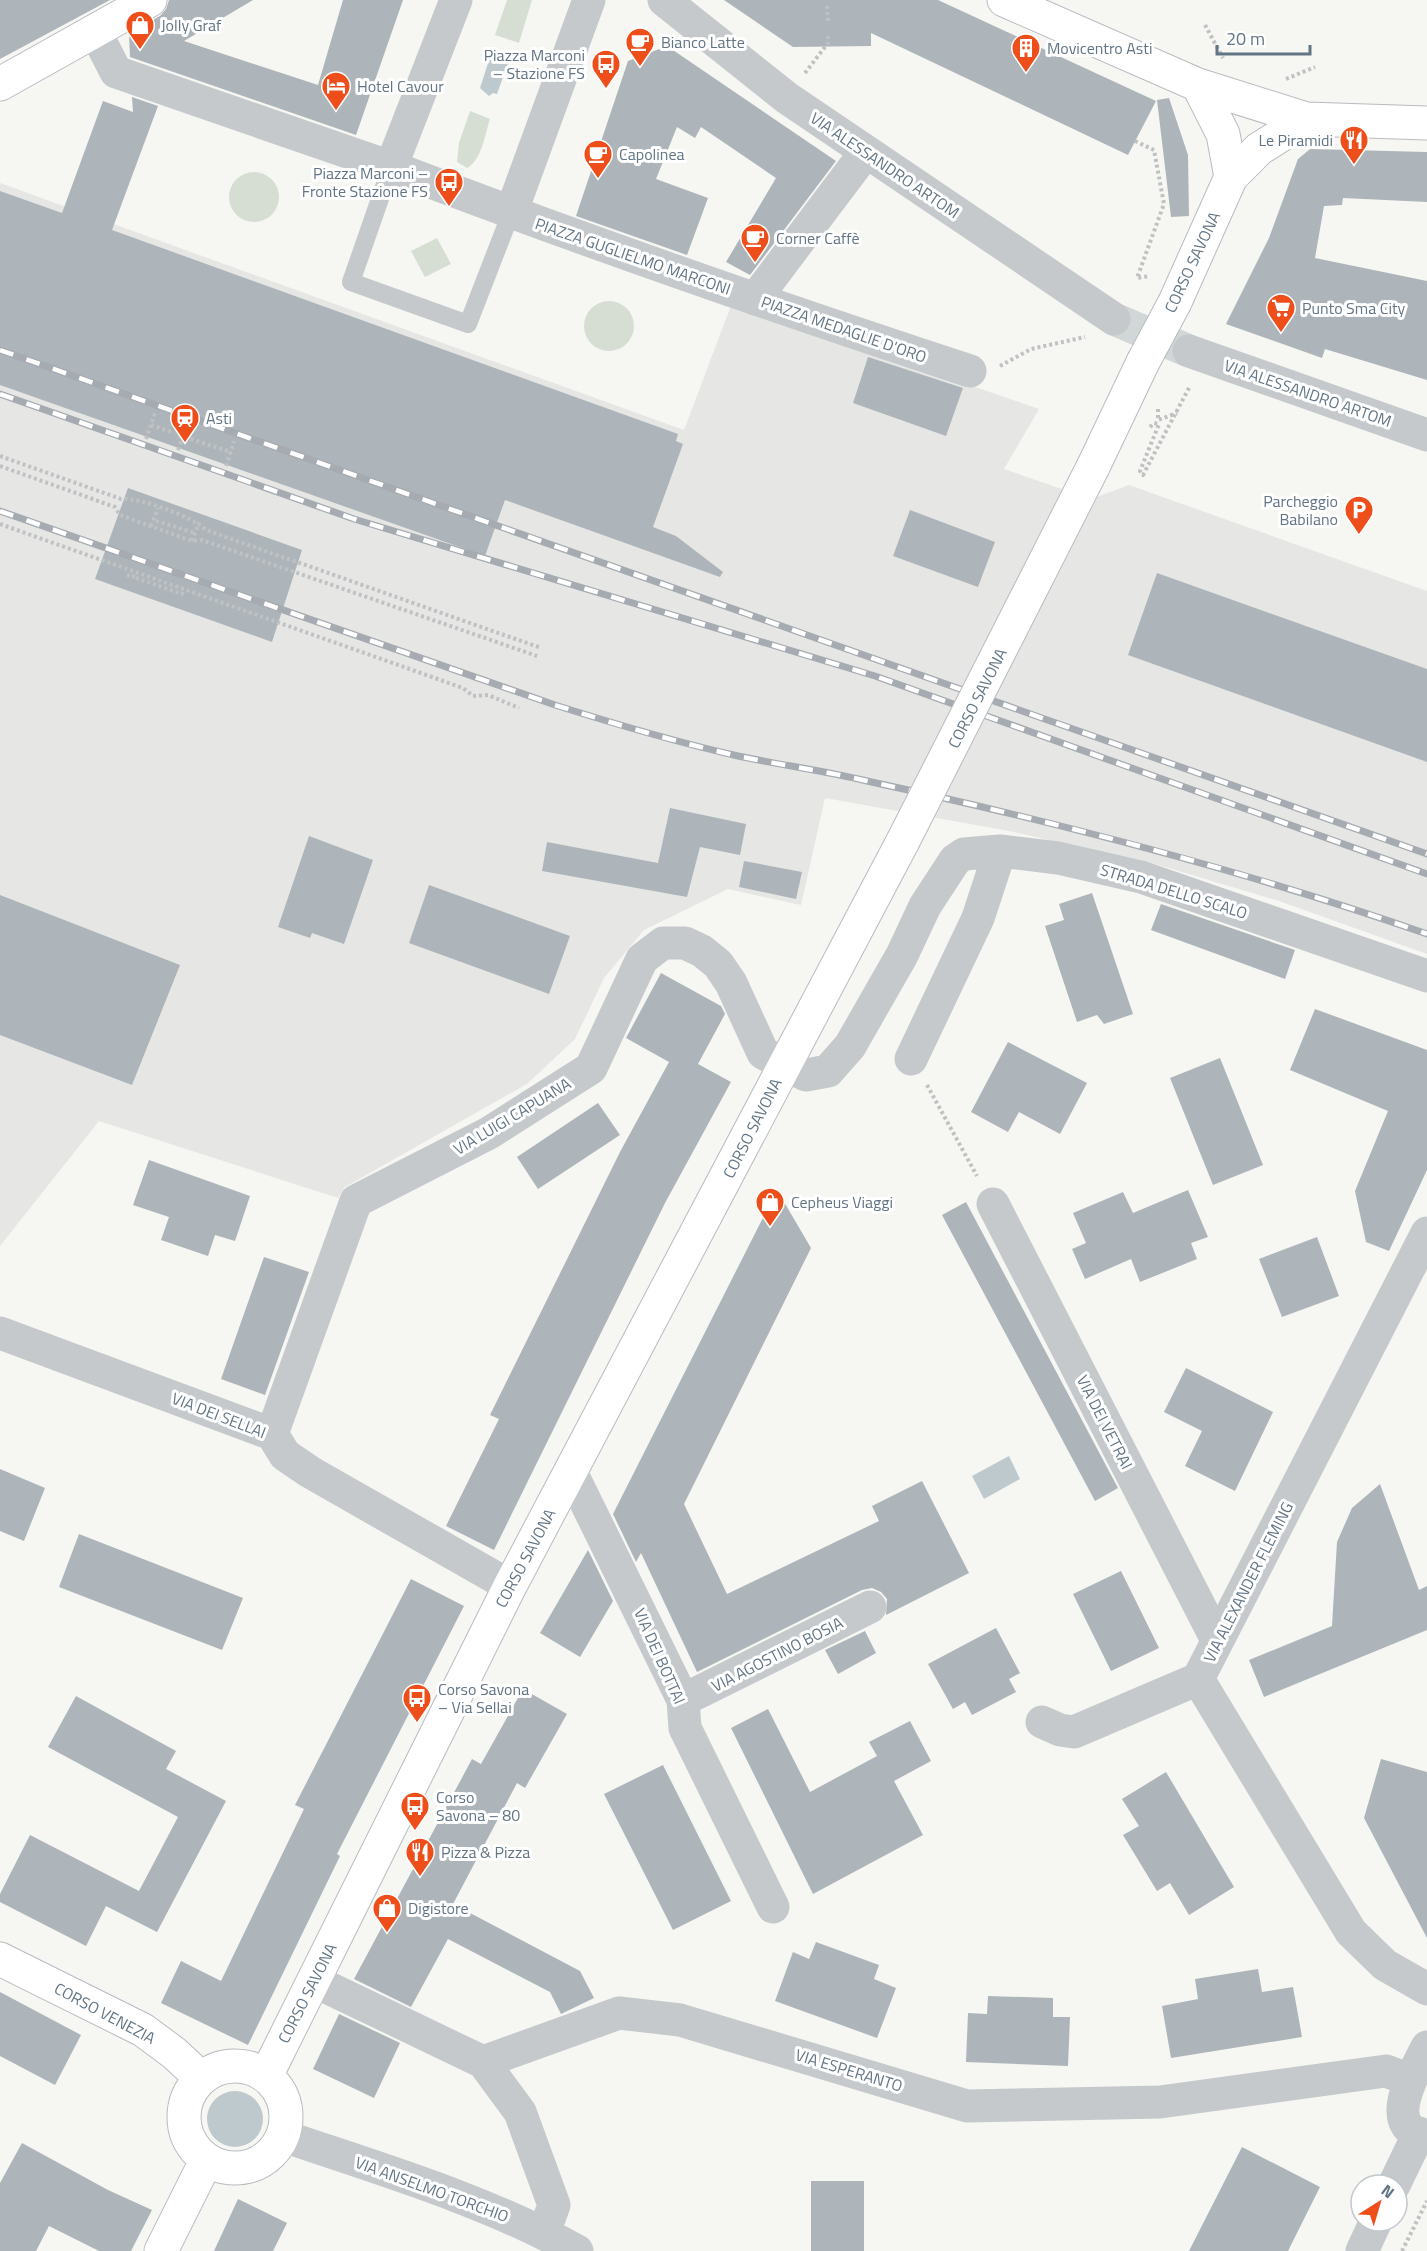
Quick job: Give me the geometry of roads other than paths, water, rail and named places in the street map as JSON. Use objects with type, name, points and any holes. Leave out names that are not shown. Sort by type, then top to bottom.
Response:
[{"type":"main road","points":[[0,84],[150,0]]},
{"type":"main road","points":[[1004,0],[1197,85],[1306,119],[1427,123]]},
{"type":"main road","points":[[1197,85],[1223,134],[1231,177]]},
{"type":"main road","name":"CORSO SAVONA","points":[[266,2076],[510,1586],[903,841],[1093,467],[1143,362],[1166,289],[1231,177],[1259,149],[1306,119]]},
{"type":"main road","name":"CORSO VENEZIA","points":[[0,1959],[143,2030],[174,2053],[201,2078]]},
{"type":"main road","points":[[233,2066],[251,2068],[266,2076],[277,2088],[285,2103],[286,2120],[283,2136],[275,2150],[264,2160],[251,2167],[220,2167],[206,2161],[191,2143],[183,2120],[184,2104],[191,2090],[201,2078],[216,2069],[233,2066]]},
{"type":"main road","points":[[161,2251],[206,2161]]},
{"type":"street","points":[[391,167],[456,0]]},
{"type":"street","points":[[511,213],[590,0]]},
{"type":"street","name":"VIA ALESSANDRO ARTOM","points":[[664,0],[787,98],[865,153],[1114,319]]},
{"type":"street","name":"PIAZZA GUGLIELMO MARCONI","points":[[94,31],[116,72],[391,167],[511,213],[755,299]]},
{"type":"street","name":"PIAZZA MEDAGLIE D'ORO","points":[[865,153],[755,299],[970,371]]},
{"type":"street","name":"VIA ALESSANDRO ARTOM","points":[[1189,351],[1427,435]]},
{"type":"street","points":[[911,1059],[978,918],[1000,851]]},
{"type":"street","name":"STRADA DELLO SCALO","points":[[785,1066],[806,1075],[828,1071],[850,1046],[902,955],[925,906],[955,860],[964,854],[1000,851],[1058,858],[1140,877],[1427,976]]},
{"type":"street","name":"VIA LUIGI CAPUANA","points":[[272,1434],[356,1201],[489,1133],[591,1068],[642,958],[653,949],[663,944],[685,943],[702,951],[718,964],[731,983],[763,1053],[785,1066]]},
{"type":"street","name":"VIA DEI VETRAI","points":[[993,1204],[1217,1640]]},
{"type":"street","name":"VIA ALEXANDER FLEMING","points":[[1427,1233],[1198,1679],[1351,1932],[1385,1965],[1427,1989]]},
{"type":"street","name":"VIA DEI SELLAI","points":[[0,1333],[272,1434],[285,1455],[310,1472],[510,1586]]},
{"type":"street","name":"VIA DEI BOTTAI","points":[[571,1472],[683,1700],[685,1728],[773,1907]]},
{"type":"street","name":"VIA AGOSTINO BOSIA","points":[[683,1700],[870,1607]]},
{"type":"street","points":[[1042,1722],[1059,1730],[1074,1732],[1198,1679]]},
{"type":"street","points":[[314,1981],[483,2062],[520,2112],[554,2205],[544,2233]]},
{"type":"street","name":"VIA ESPERANTO","points":[[483,2062],[619,2013],[680,2020],[967,2106],[1160,2102],[1386,2071],[1410,2080]]},
{"type":"street","points":[[1401,2173],[1423,2135],[1409,2128],[1404,2117],[1403,2103],[1410,2080],[1427,2047]]},
{"type":"street","name":"VIA ANSELMO TORCHIO","points":[[283,2136],[419,2182],[544,2233],[577,2251]]},
{"type":"street","points":[[1362,2251],[1371,2233]]},
{"type":"lane","points":[[391,167],[351,282],[468,324],[511,213]]},
{"type":"tunnel","points":[[1114,319],[1189,351]]},
{"type":"railway","points":[[0,350],[1427,854]]},
{"type":"railway","points":[[0,394],[354,519],[875,676],[1427,874]]},
{"type":"railway","points":[[0,511],[555,705],[623,726],[738,756],[851,777],[1009,813],[1150,849],[1289,889],[1427,934]]},
{"type":"place","name":"Jolly Graf","points":[[140,50]]},
{"type":"place","name":"Bianco Latte","points":[[640,68]]},
{"type":"place","name":"Movicentro Asti","points":[[1026,74]]},
{"type":"place","name":"Piazza Marconi – Stazione FS","points":[[606,90]]},
{"type":"place","name":"Hotel Cavour","points":[[336,112]]},
{"type":"place","name":"Le Piramidi","points":[[1354,166]]},
{"type":"place","name":"Capolinea","points":[[598,180]]},
{"type":"place","name":"Piazza Marconi – Fronte Stazione FS","points":[[449,208]]},
{"type":"place","name":"Corner Caffè","points":[[755,264]]},
{"type":"place","name":"Punto Sma City","points":[[1281,334]]},
{"type":"place","name":"Asti","points":[[185,444]]},
{"type":"place","name":"Parcheggio Babilano","points":[[1359,536]]},
{"type":"place","name":"Cepheus Viaggi","points":[[770,1228]]},
{"type":"place","name":"Corso Savona – Via Sellai","points":[[417,1724]]},
{"type":"place","name":"Corso Savona – 80","points":[[415,1832]]},
{"type":"place","name":"Pizza & Pizza","points":[[420,1878]]},
{"type":"place","name":"Digistore","points":[[387,1934]]}]
